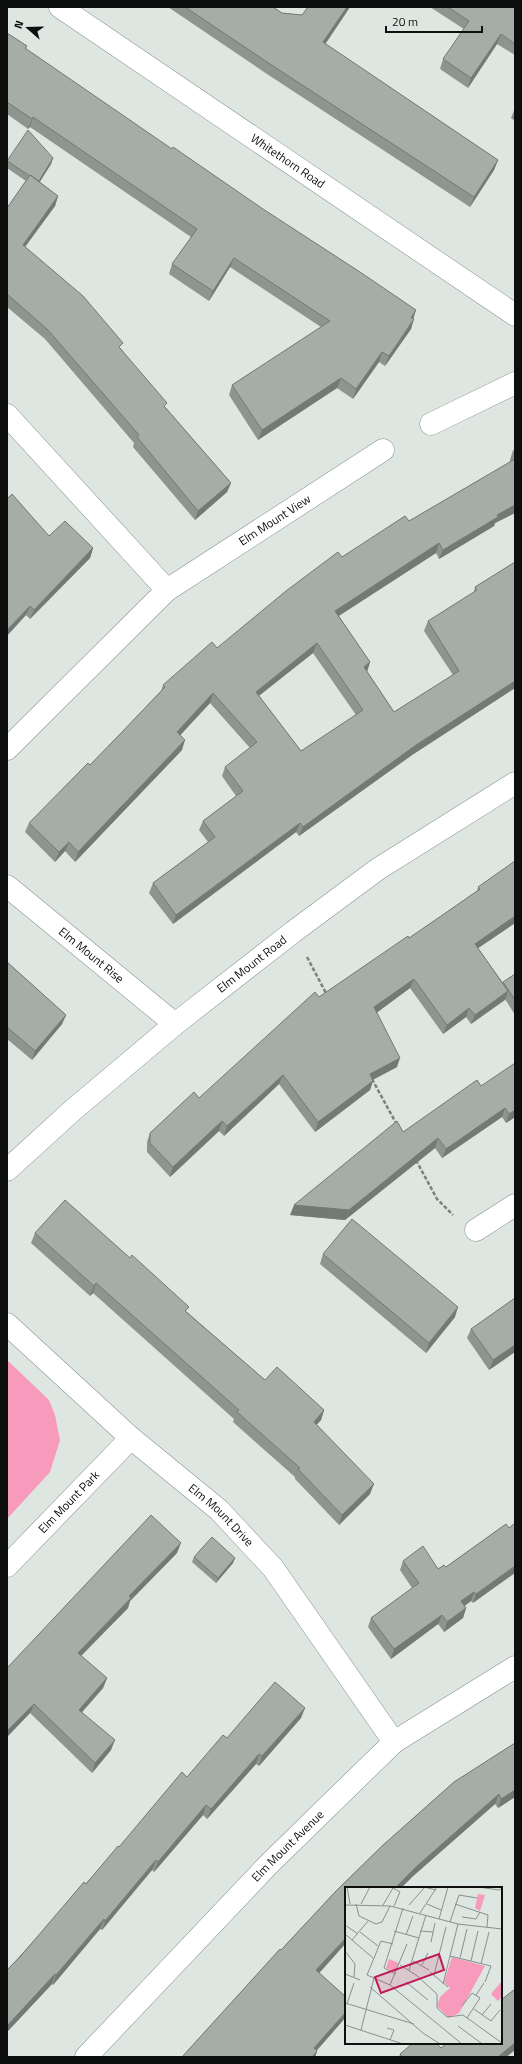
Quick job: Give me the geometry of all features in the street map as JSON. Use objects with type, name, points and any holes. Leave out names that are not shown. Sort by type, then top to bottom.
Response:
[{"type":"street","name":"Whitethorn Road","points":[[60,7],[515,315]]},
{"type":"street","points":[[431,424],[515,383]]},
{"type":"street","points":[[7,415],[167,590]]},
{"type":"street","name":"Elm Mount View","points":[[7,749],[167,590],[383,450]]},
{"type":"street","name":"Elm Mount Road","points":[[7,1170],[73,1110],[175,1024],[293,932],[378,869],[515,783]]},
{"type":"street","name":"Elm Mount Rise","points":[[7,886],[175,1024]]},
{"type":"street","points":[[476,1230],[515,1205]]},
{"type":"street","name":"Elm Mount Drive","points":[[7,1324],[132,1438],[219,1510],[273,1568],[394,1742]]},
{"type":"street","name":"Elm Mount Park","points":[[7,1566],[132,1438]]},
{"type":"street","name":"Elm Mount Avenue","points":[[86,2057],[268,1864],[394,1742],[515,1667]]},
{"type":"path","points":[[293,932],[331,1002]]},
{"type":"path","points":[[369,1072],[399,1129]]},
{"type":"path","points":[[414,1157],[437,1199],[456,1217],[476,1230]]},
{"type":"shaded area","points":[[7,1360],[49,1400],[55,1415],[60,1440],[50,1472],[7,1519]]},
{"type":"building","points":[[185,7],[273,7],[282,13],[302,15],[308,7],[347,7],[323,42],[498,160],[474,197]]},
{"type":"building","points":[[448,7],[515,7],[515,44],[501,34],[471,78],[443,59],[469,21]]},
{"type":"building","points":[[7,33],[27,46],[25,48],[172,149],[173,147],[263,209],[416,310],[411,318],[414,319],[389,356],[382,352],[356,389],[341,378],[262,430],[232,385],[330,321],[234,258],[213,291],[172,264],[197,229],[33,117],[32,119],[7,102]]},
{"type":"building","points":[[28,130],[53,158],[39,181],[7,161]]},
{"type":"building","points":[[30,175],[58,196],[23,245],[83,296],[123,343],[119,347],[167,403],[164,406],[231,483],[198,511],[137,437],[139,435],[48,330],[7,294],[7,208]]},
{"type":"building","points":[[515,459],[515,505],[443,550],[439,543],[335,611],[370,662],[364,667],[394,712],[459,671],[428,621],[477,590],[475,587],[515,562],[515,681],[416,745],[303,827],[300,823],[176,915],[153,883],[215,837],[203,821],[243,791],[225,767],[257,742],[213,693],[177,732],[185,740],[78,852],[69,842],[59,852],[29,823],[88,763],[90,765],[165,687],[163,685],[212,642],[217,648],[286,591],[338,552],[342,557],[405,516],[409,521]],"holes":[[[317,643],[363,710],[301,751],[256,692]]]},
{"type":"building","points":[[12,494],[49,536],[65,521],[93,548],[34,610],[30,606],[7,630],[7,499]]},
{"type":"building","points":[[515,861],[515,916],[475,944],[508,991],[475,1015],[469,1008],[447,1025],[414,979],[374,1007],[400,1058],[370,1074],[373,1081],[318,1122],[283,1075],[227,1126],[222,1121],[173,1167],[150,1143],[150,1133],[194,1092],[199,1098],[315,992],[319,997],[408,936],[409,938],[444,914],[480,889],[478,887]]},
{"type":"building","points":[[7,962],[66,1015],[35,1051],[7,1027]]},
{"type":"building","points":[[515,974],[515,1000],[503,982]]},
{"type":"building","points":[[515,1063],[515,1110],[509,1114],[505,1108],[446,1149],[438,1138],[349,1210],[294,1205],[397,1121],[403,1132],[477,1080],[481,1086]]},
{"type":"building","points":[[65,1200],[130,1258],[132,1255],[189,1307],[185,1311],[265,1380],[277,1367],[324,1410],[314,1422],[374,1484],[342,1515],[298,1469],[300,1468],[237,1412],[239,1410],[96,1283],[94,1286],[35,1233]]},
{"type":"building","points":[[352,1219],[458,1307],[429,1343],[323,1254]]},
{"type":"building","points":[[515,1298],[515,1345],[493,1360],[471,1329]]},
{"type":"building","points":[[151,1515],[181,1543],[129,1596],[131,1598],[78,1653],[107,1678],[79,1710],[115,1740],[95,1763],[34,1704],[7,1731],[7,1668]]},
{"type":"building","points":[[515,1523],[515,1566],[476,1594],[474,1592],[461,1601],[466,1608],[447,1622],[442,1615],[394,1649],[371,1618],[419,1583],[403,1561],[423,1546],[438,1569],[444,1565],[446,1567],[506,1524],[509,1528]]},
{"type":"building","points":[[212,1537],[235,1558],[218,1578],[194,1557]]},
{"type":"building","points":[[275,1682],[305,1708],[262,1756],[259,1754],[211,1809],[206,1805],[158,1862],[156,1860],[105,1921],[104,1919],[56,1975],[55,1974],[7,2026],[7,1970],[20,1957],[84,1882],[86,1884],[118,1846],[119,1847],[182,1772],[187,1777],[223,1735],[227,1738]]},
{"type":"building","points":[[515,1743],[515,1790],[501,1799],[499,1794],[416,1867],[396,1887],[345,1887],[345,1939],[316,1970],[345,1996],[345,2013],[314,2048],[317,2051],[312,2057],[182,2057],[280,1949],[281,1950],[336,1891],[382,1846],[454,1782]]},
{"type":"building","points":[[515,1989],[515,2043],[498,2057],[403,2057],[400,2054],[412,2044],[437,2044],[441,2048],[446,2044],[502,2044],[502,1999]]}]
